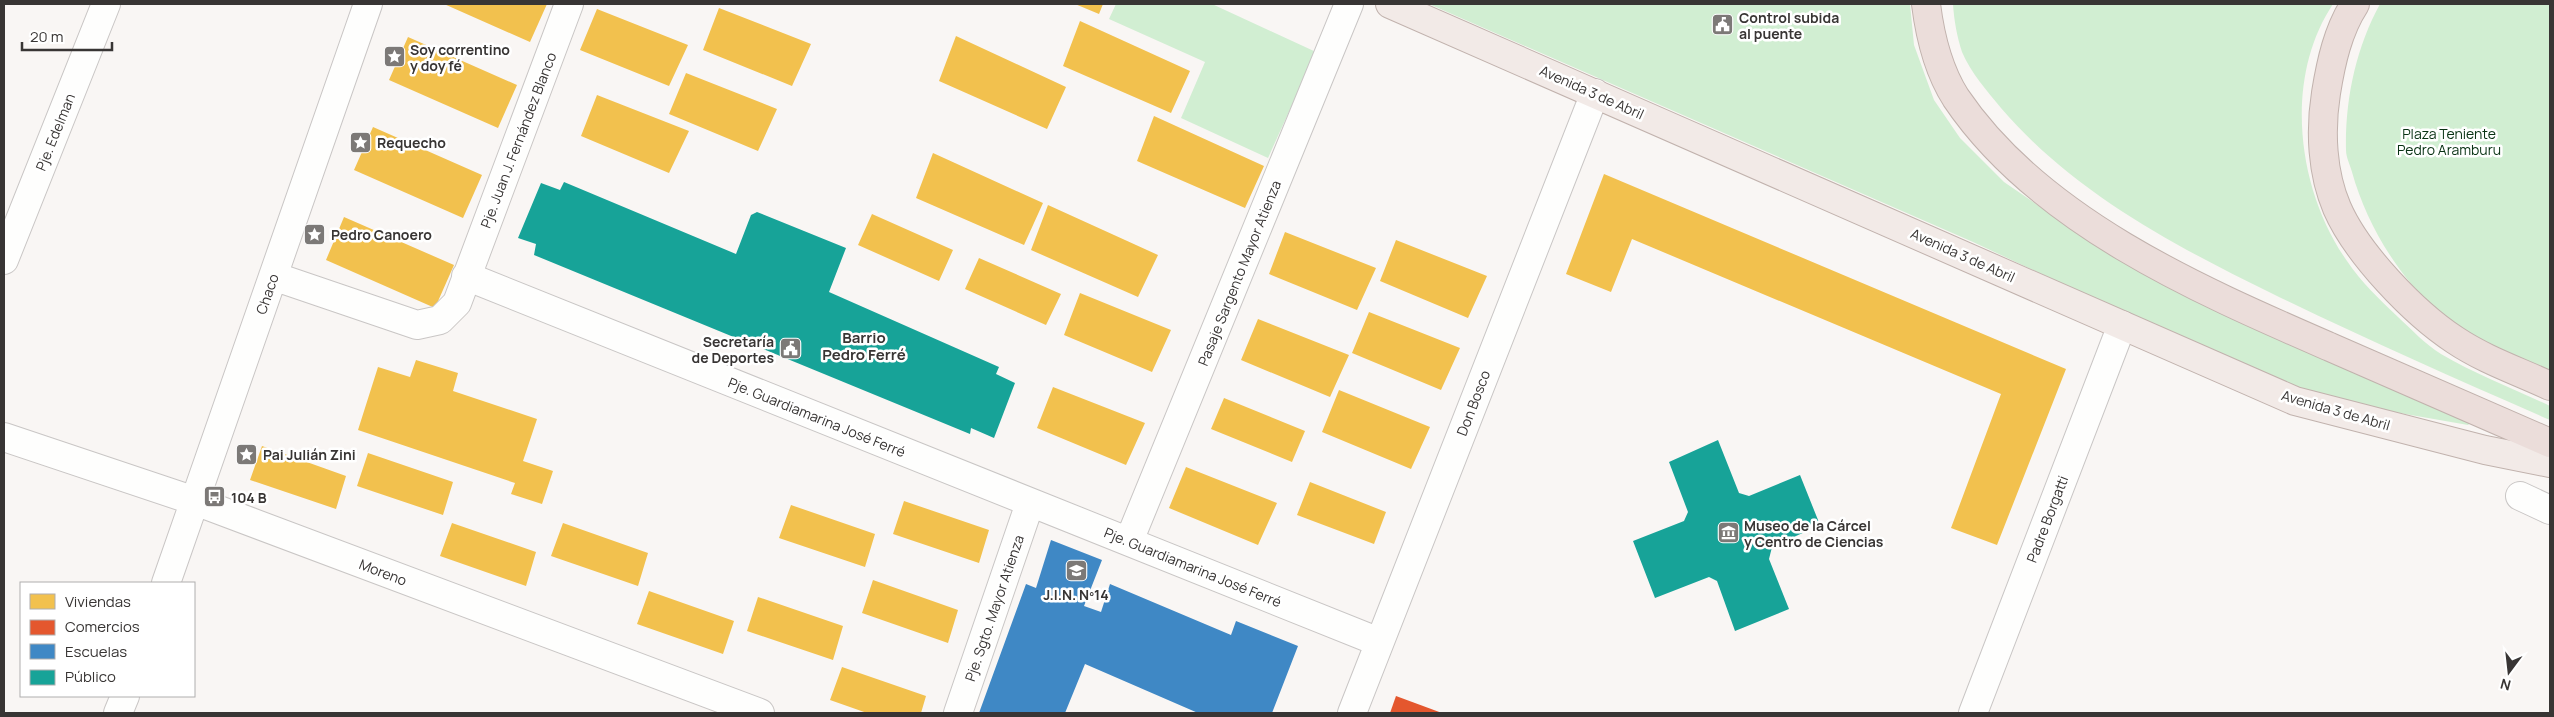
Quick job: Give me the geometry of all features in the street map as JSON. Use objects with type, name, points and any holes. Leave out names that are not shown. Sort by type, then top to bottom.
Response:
[{"type":"highway","points":[[1926,4],[1930,34],[1940,66],[1955,96],[1993,144],[2075,214],[2162,270],[2236,306],[2550,443]]},
{"type":"highway","points":[[2356,4],[2347,17],[2337,43],[2324,108],[2322,140],[2328,180],[2337,208],[2352,234],[2380,271],[2427,318],[2454,340],[2488,360],[2550,386]]},
{"type":"main road","name":"Avenida 3 de Abril","points":[[1390,4],[2295,401],[2485,450],[2550,463]]},
{"type":"street","name":"Pje. Edelman","points":[[4,260],[106,4]]},
{"type":"street","name":"Chaco","points":[[166,582],[368,4]]},
{"type":"street","name":"Pje. Juan J. Fernández Blanco","points":[[466,276],[569,4]]},
{"type":"street","name":"Pasaje Sargento Mayor Atienza","points":[[1129,541],[1349,4]]},
{"type":"street","name":"Don Bosco","points":[[1352,713],[1595,93]]},
{"type":"street","points":[[273,276],[417,325],[440,320],[457,303],[466,276]]},
{"type":"street","name":"Pje. Guardiamarina José Ferré","points":[[466,276],[1379,642]]},
{"type":"street","name":"Padre Borgatti","points":[[1973,713],[2122,325]]},
{"type":"street","name":"Moreno","points":[[4,437],[195,502],[747,711]]},
{"type":"street","points":[[2520,496],[2550,510]]},
{"type":"street","name":"Pje. Sgto. Mayor Atienza","points":[[958,713],[1030,503]]},
{"type":"street","points":[[118,713],[124,697]]},
{"type":"green space","points":[[1116,4],[1212,4],[1316,52],[1268,158],[1181,118],[1205,62],[1109,19]]},
{"type":"green space","points":[[1429,4],[1910,4],[1914,45],[1934,100],[1960,138],[2004,182],[2099,247],[2225,312],[2473,421],[2468,425],[2348,404],[2314,394],[2192,344],[1973,242]]},
{"type":"green space","points":[[1953,4],[2333,4],[2317,34],[2307,66],[2302,100],[2302,134],[2307,168],[2317,201],[2330,233],[2352,269],[2384,304],[2424,342],[2467,368],[2550,406],[2550,420],[2375,342],[2234,275],[2161,236],[2092,191],[2029,138],[2001,108],[1980,81],[1962,52]]},
{"type":"green space","name":"Plaza Teniente Pedro Aramburu","points":[[2380,4],[2550,4],[2550,376],[2478,340],[2439,312],[2410,283],[2397,266],[2385,248],[2366,210],[2347,155],[2346,131],[2350,93],[2358,56]]},
{"type":"building: Viviendas","points":[[444,4],[547,4],[530,42]]},
{"type":"building: Viviendas","points":[[1075,4],[1103,4],[1099,14]]},
{"type":"building: Viviendas","points":[[719,8],[811,44],[792,86],[703,50]]},
{"type":"building: Viviendas","points":[[597,9],[688,45],[669,86],[580,50]]},
{"type":"building: Viviendas","points":[[1080,21],[1190,71],[1171,113],[1063,66]]},
{"type":"building: Viviendas","points":[[956,36],[1066,87],[1047,129],[939,81]]},
{"type":"building: Viviendas","points":[[408,37],[517,85],[498,128],[389,80]]},
{"type":"building: Viviendas","points":[[686,73],[777,109],[758,151],[669,114]]},
{"type":"building: Viviendas","points":[[597,95],[689,131],[669,173],[581,136]]},
{"type":"building: Viviendas","points":[[1154,116],[1264,166],[1245,208],[1137,161]]},
{"type":"building: Viviendas","points":[[373,127],[482,175],[463,218],[354,170]]},
{"type":"building: Viviendas","points":[[933,153],[1043,203],[1024,245],[916,198]]},
{"type":"building: Viviendas","points":[[1604,174],[2066,369],[1997,545],[1951,528],[2001,394],[1632,239],[1611,292],[1566,274]]},
{"type":"building: Viviendas","points":[[1048,205],[1158,255],[1138,297],[1031,250]]},
{"type":"building: Viviendas","points":[[872,214],[953,250],[939,281],[858,245]]},
{"type":"building: Viviendas","points":[[344,217],[454,265],[435,308],[326,260]]},
{"type":"building: Viviendas","points":[[1285,232],[1376,268],[1357,310],[1269,274]]},
{"type":"building: Viviendas","points":[[1396,240],[1487,276],[1468,318],[1380,281]]},
{"type":"building: Viviendas","points":[[979,258],[1061,294],[1046,325],[965,289]]},
{"type":"building: Viviendas","points":[[1080,293],[1171,330],[1152,372],[1064,335]]},
{"type":"building: Viviendas","points":[[1369,312],[1460,348],[1441,390],[1352,353]]},
{"type":"building: Viviendas","points":[[1258,319],[1349,355],[1330,397],[1241,360]]},
{"type":"building: Viviendas","points":[[416,360],[458,373],[453,391],[537,419],[523,461],[553,471],[542,504],[511,494],[515,483],[358,430],[378,367],[410,377]]},
{"type":"building: Viviendas","points":[[1053,387],[1145,423],[1126,465],[1037,428]]},
{"type":"building: Viviendas","points":[[1339,390],[1430,427],[1411,469],[1322,432]]},
{"type":"building: Viviendas","points":[[1224,398],[1305,431],[1292,462],[1211,429]]},
{"type":"building: Viviendas","points":[[262,446],[346,476],[336,509],[250,480]]},
{"type":"building: Viviendas","points":[[368,453],[453,482],[443,515],[357,486]]},
{"type":"building: Viviendas","points":[[1186,467],[1277,503],[1258,545],[1169,508]]},
{"type":"building: Viviendas","points":[[1310,482],[1386,512],[1374,544],[1297,515]]},
{"type":"building: Viviendas","points":[[904,501],[989,530],[979,563],[893,534]]},
{"type":"building: Viviendas","points":[[791,505],[875,534],[865,567],[779,538]]},
{"type":"building: Viviendas","points":[[452,523],[536,552],[526,586],[440,556]]},
{"type":"building: Viviendas","points":[[563,523],[648,553],[638,586],[551,556]]},
{"type":"building: Viviendas","points":[[873,580],[958,610],[948,643],[862,613]]},
{"type":"building: Viviendas","points":[[649,591],[734,621],[723,654],[637,624]]},
{"type":"building: Viviendas","points":[[758,597],[843,626],[833,660],[747,631]]},
{"type":"building: Viviendas","points":[[842,667],[926,696],[921,713],[867,713],[830,700]]},
{"type":"building: Comercios","points":[[1396,696],[1442,713],[1390,713]]},
{"type":"building: Escuelas","points":[[1051,540],[1102,560],[1084,606],[1101,612],[1110,584],[1231,635],[1236,621],[1298,646],[1272,713],[1198,713],[1085,664],[1065,713],[979,713],[1026,584],[1036,588]]},
{"type":"building: Público","points":[[564,182],[736,254],[751,215],[757,212],[846,248],[829,292],[999,367],[996,374],[1015,383],[994,438],[971,428],[970,434],[534,255],[536,244],[518,238],[541,183],[560,190]]},
{"type":"building: Público","name":"Museo de la Cárcel y Centro de Ciencias","points":[[1718,440],[1739,493],[1749,496],[1800,475],[1820,525],[1772,547],[1769,559],[1789,609],[1735,631],[1717,581],[1709,577],[1655,598],[1633,541],[1684,521],[1688,512],[1669,462]]},
{"type":"place","name":"Control subida al puente","points":[[1723,25]]},
{"type":"place","name":"Soy correntino y doy fé","points":[[394,57]]},
{"type":"place","name":"Requecho","points":[[361,142]]},
{"type":"place","name":"Pedro Canoero","points":[[315,234]]},
{"type":"place","name":"Secretaría de Deportes","points":[[790,349]]},
{"type":"place","name":"Pai Julián Zini","points":[[247,454]]},
{"type":"place","name":"104 B","points":[[215,497]]},
{"type":"place","name":"Museo de la Cárcel y Centro de Ciencias","points":[[1728,533]]},
{"type":"place","name":"J.I.N. Nº14","points":[[1076,571]]},
{"type":"district","name":"Barrio Pedro Ferré","points":[[864,346]]}]
